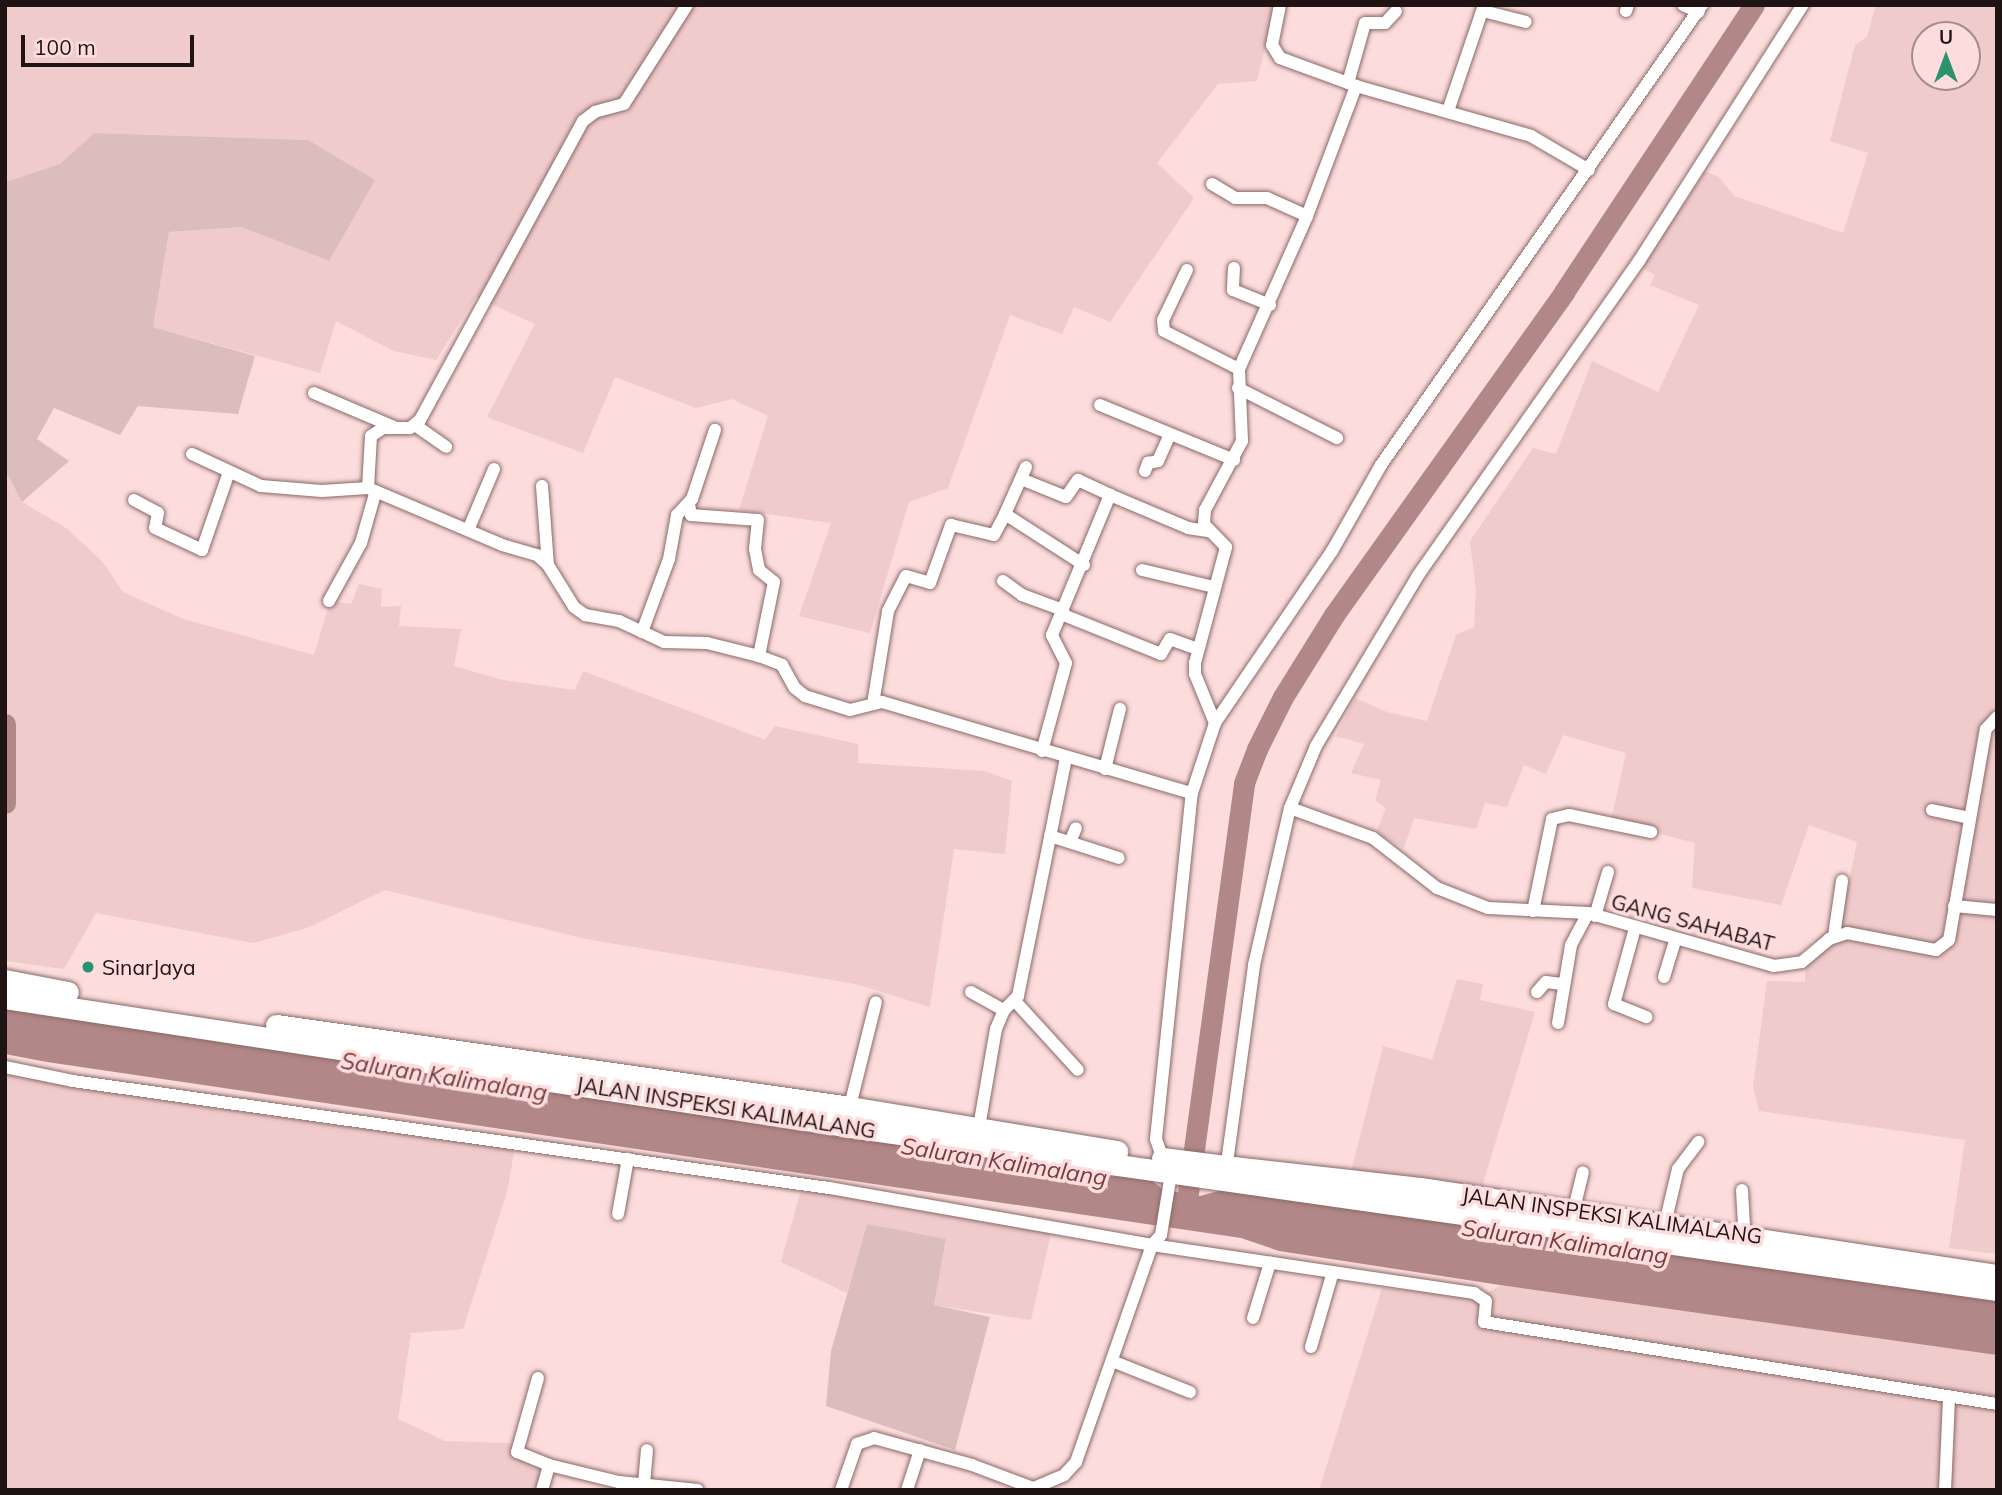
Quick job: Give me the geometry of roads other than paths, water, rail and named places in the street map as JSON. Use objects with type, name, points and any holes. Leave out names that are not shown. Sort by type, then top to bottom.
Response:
[{"type":"main road","name":"JALAN INSPEKSI KALIMALANG","points":[[5,980],[232,1026]]},
{"type":"main road","name":"JALAN INSPEKSI KALIMALANG","points":[[5,998],[232,1026],[543,1071],[1224,1175],[1307,1181],[1745,1245],[1997,1275]]},
{"type":"main road","name":"JALAN INSPEKSI KALIMALANG","points":[[1745,1245],[1997,1290]]},
{"type":"street","points":[[415,425],[583,121],[595,111],[624,104],[687,5]]},
{"type":"street","points":[[1280,5],[1272,36],[1274,52],[1352,84],[1531,136],[1589,170]]},
{"type":"street","points":[[841,1490],[857,1444],[863,1438],[920,1450],[1031,1489],[1059,1485],[1076,1462],[1157,1240],[1167,1167],[1156,1139],[1192,793],[1215,723],[1332,551],[1381,465],[1700,8],[1683,5]]},
{"type":"street","points":[[1224,1175],[1251,977],[1290,808],[1316,746],[1389,620],[1646,250],[1803,5]]},
{"type":"street","points":[[1448,111],[1483,8],[1526,22]]},
{"type":"street","points":[[1215,723],[1195,674],[1198,649],[1226,547],[1208,531],[1203,516],[1206,505],[1234,460],[1243,432],[1238,388],[1239,369],[1270,305],[1307,216],[1352,84],[1365,23],[1385,23],[1396,11]]},
{"type":"street","points":[[1212,184],[1236,198],[1267,198],[1307,216]]},
{"type":"street","points":[[1234,268],[1233,290],[1270,305]]},
{"type":"street","points":[[1188,270],[1163,320],[1164,331],[1239,369]]},
{"type":"street","points":[[1238,388],[1337,438]]},
{"type":"street","points":[[314,393],[394,427]]},
{"type":"street","points":[[1100,405],[1169,436],[1234,460]]},
{"type":"street","points":[[328,601],[361,543],[372,491],[371,436],[394,427],[415,425],[446,447]]},
{"type":"street","points":[[715,430],[689,505],[691,515],[758,520],[755,549],[759,570],[774,582],[759,656]]},
{"type":"street","points":[[1145,471],[1148,463],[1158,461],[1169,436]]},
{"type":"street","points":[[192,454],[261,486],[372,491],[469,528],[502,545],[537,555],[548,565],[579,612],[619,621],[664,642],[707,643],[759,656],[782,665],[795,688],[805,696],[850,709],[882,702],[1066,759],[1192,793]]},
{"type":"street","points":[[469,528],[494,469]]},
{"type":"street","points":[[134,500],[158,513],[155,528],[202,550],[229,472]]},
{"type":"street","points":[[873,704],[888,611],[906,576],[930,583],[951,525],[994,535],[1023,473],[1066,497],[1078,480],[1188,528],[1208,531]]},
{"type":"street","points":[[542,486],[548,565]]},
{"type":"street","points":[[1042,751],[1066,663],[1065,653],[1052,640],[1110,495]]},
{"type":"street","points":[[642,632],[669,559],[677,515],[689,505]]},
{"type":"street","points":[[1005,514],[1084,565]]},
{"type":"street","points":[[1142,570],[1214,587]]},
{"type":"street","points":[[1003,580],[1022,595],[1161,654],[1170,639],[1198,649]]},
{"type":"street","points":[[1105,769],[1120,709]]},
{"type":"street","points":[[1842,881],[1834,936],[1855,934],[1936,950],[1949,940],[1986,729],[1997,717]]},
{"type":"street","points":[[978,1137],[1004,1010],[1015,1001],[1066,759]]},
{"type":"street","name":"GANG SAHABAT","points":[[1290,808],[1373,838],[1422,878],[1458,898],[1498,910],[1591,914],[1675,940],[1781,966],[1802,962],[1834,936]]},
{"type":"street","points":[[1933,810],[1969,818]]},
{"type":"street","points":[[1533,911],[1552,819],[1569,815],[1651,832]]},
{"type":"street","points":[[1070,842],[1076,828]]},
{"type":"street","points":[[1050,836],[1119,858]]},
{"type":"street","points":[[1558,1023],[1562,985],[1571,945],[1591,914],[1608,872]]},
{"type":"street","points":[[1954,906],[1997,911]]},
{"type":"street","points":[[1635,928],[1614,1004],[1646,1017]]},
{"type":"street","points":[[1664,977],[1675,940]]},
{"type":"street","points":[[1537,992],[1546,982],[1562,985]]},
{"type":"street","points":[[971,992],[1004,1010]]},
{"type":"street","points":[[1015,1001],[1078,1070]]},
{"type":"street","points":[[847,1116],[876,1002]]},
{"type":"street","points":[[5,1067],[74,1081],[897,1199],[1157,1240],[1270,1262],[1474,1293],[1486,1301],[1485,1322],[1997,1404]]},
{"type":"street","points":[[1663,1233],[1678,1169],[1698,1142]]},
{"type":"street","points":[[618,1214],[628,1159]]},
{"type":"street","points":[[1572,1220],[1584,1172]]},
{"type":"street","points":[[1742,1191],[1745,1245]]},
{"type":"street","points":[[1253,1318],[1270,1262]]},
{"type":"street","points":[[1311,1347],[1333,1272]]},
{"type":"street","points":[[1112,1361],[1190,1392]]},
{"type":"street","points":[[538,1378],[517,1452],[549,1465],[644,1484],[698,1490]]},
{"type":"street","points":[[1945,1490],[1949,1398]]},
{"type":"street","points":[[644,1484],[647,1450]]},
{"type":"street","points":[[907,1490],[920,1450]]},
{"type":"street","points":[[542,1490],[549,1465]]},
{"type":"water","name":"Saluran Kalimalang","points":[[5,1009],[1103,1176],[1147,1177],[1164,1190],[1200,1196],[1226,1189],[1997,1300],[1997,1355],[1500,1285],[1279,1251],[1241,1238],[47,1062],[5,1054]]},
{"type":"waterway","points":[[1185,1215],[1244,783],[1257,749],[1283,697],[1334,615],[1564,292],[1754,5]]},
{"type":"waterway","points":[[5,724],[5,803]]},
{"type":"place","name":"SinarJaya","points":[[88,967]]}]
